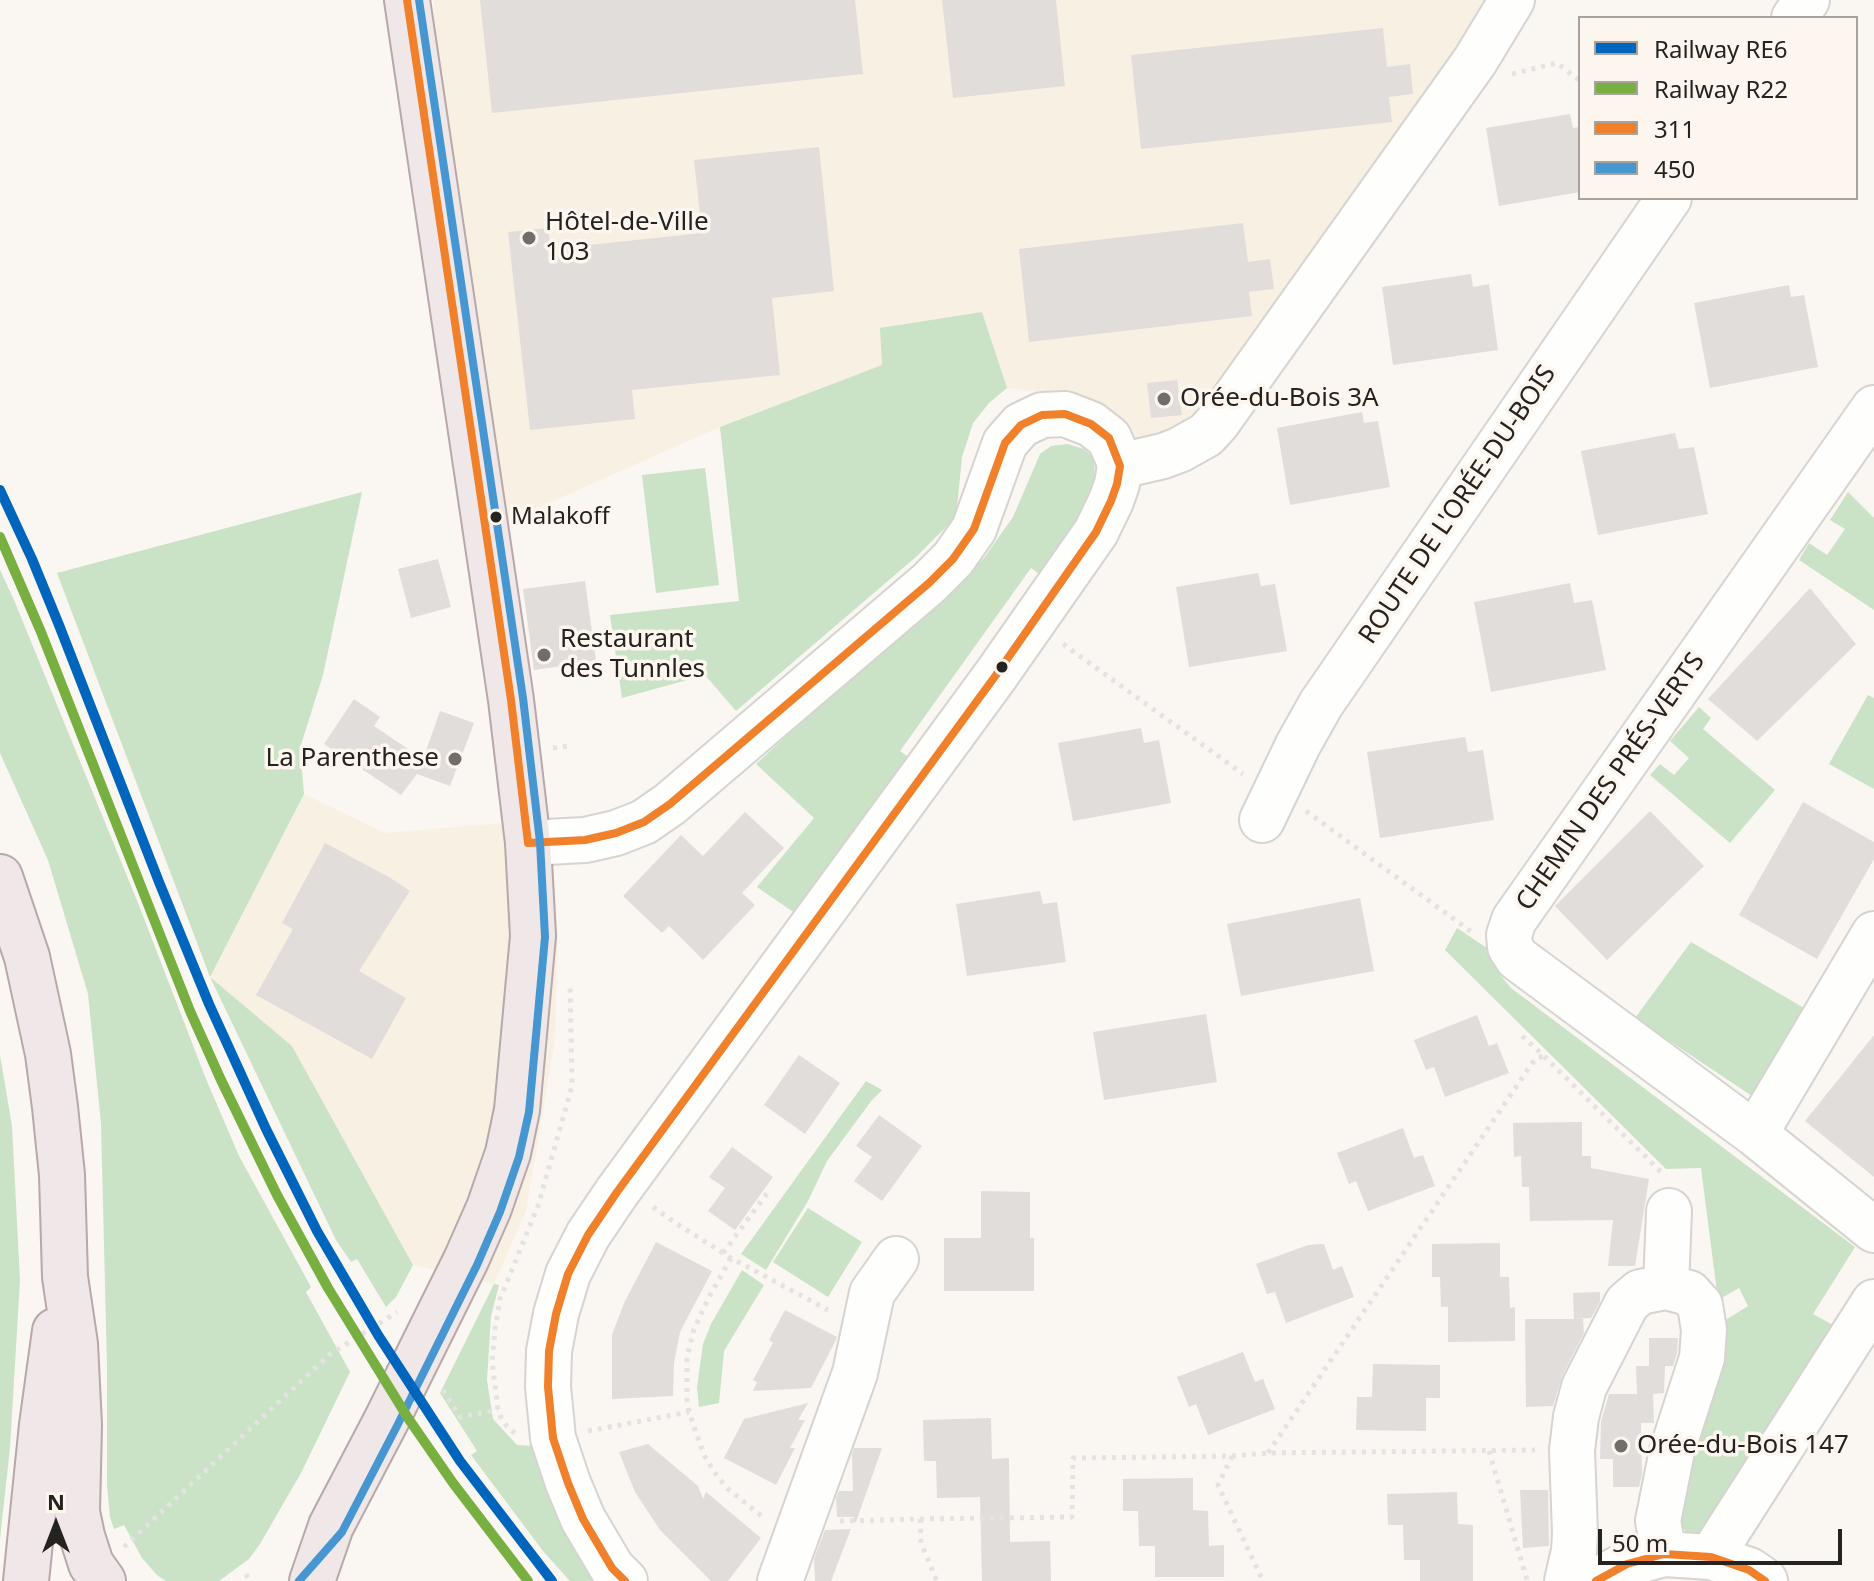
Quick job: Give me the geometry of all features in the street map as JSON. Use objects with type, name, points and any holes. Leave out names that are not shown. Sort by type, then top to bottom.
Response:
[{"type":"main road","points":[[312,1581],[331,1526],[466,1260],[489,1208],[508,1153],[517,1110],[533,936],[528,843],[511,700],[407,0]]},
{"type":"main road","points":[[0,877],[27,957],[48,1054],[55,1107],[62,1175],[65,1277],[75,1344],[79,1425],[77,1512],[91,1564],[112,1566]]},
{"type":"main road","points":[[26,1581],[51,1350],[65,1277]]},
{"type":"main road","points":[[265,1578],[331,1526]]},
{"type":"street","points":[[1120,466],[1179,450],[1206,435],[1217,423],[1475,61],[1512,0]]},
{"type":"street","name":"ROUTE DE L'ORÉE-DU-BOIS","points":[[1262,795],[1298,745],[1321,704],[1668,200]]},
{"type":"street","name":"CHEMIN DES PRÉS-VERTS","points":[[1874,408],[1514,920],[1509,935],[1510,947],[1517,958],[1755,1134],[1874,1230]]},
{"type":"street","points":[[528,843],[585,840],[616,833],[644,822],[670,804],[929,583],[953,559],[974,529],[1005,443],[1030,419],[1054,413],[1077,417],[1109,438],[1120,466],[1111,501],[1096,532],[1034,622],[617,1192],[588,1235],[568,1274],[549,1351],[548,1387],[553,1438],[583,1519],[612,1568],[625,1581]]},
{"type":"street","points":[[1755,1134],[1874,934]]},
{"type":"street","points":[[1666,1287],[1669,1211]]},
{"type":"street","points":[[780,1581],[855,1373],[872,1293],[896,1259]]},
{"type":"street","points":[[1567,1581],[1575,1533],[1572,1450],[1584,1387],[1627,1303],[1640,1292],[1666,1287],[1689,1293],[1700,1305],[1704,1330],[1702,1358],[1672,1451],[1658,1521],[1664,1554]]},
{"type":"street","points":[[1711,1557],[1874,1302]]},
{"type":"street","points":[[1596,1581],[1627,1564],[1664,1554],[1711,1557],[1749,1570],[1765,1581]]},
{"type":"path","points":[[1500,77],[1557,63],[1578,79]]},
{"type":"path","points":[[1067,647],[1262,795],[1473,934]]},
{"type":"path","points":[[553,1438],[531,1439],[509,1429],[498,1410],[492,1361],[500,1299],[538,1206],[572,1086],[570,975]]},
{"type":"path","points":[[1522,1036],[1669,1179],[1669,1211]]},
{"type":"path","points":[[1268,1453],[1535,1059],[1544,1056]]},
{"type":"path","points":[[723,1253],[768,1192]]},
{"type":"path","points":[[652,1206],[731,1258],[828,1310]]},
{"type":"path","points":[[731,1258],[694,1329],[687,1357],[687,1399],[704,1455],[715,1473],[727,1488],[760,1515]]},
{"type":"path","points":[[112,1566],[329,1355],[401,1310]]},
{"type":"path","points":[[440,1385],[460,1417],[498,1410]]},
{"type":"path","points":[[611,1428],[689,1412]]},
{"type":"path","points":[[839,1521],[1072,1517],[1073,1458],[1572,1450]]},
{"type":"path","points":[[1489,1451],[1528,1581]]},
{"type":"path","points":[[1232,1456],[1218,1485],[1263,1581]]},
{"type":"path","points":[[920,1519],[921,1543],[937,1581]]},
{"type":"path","points":[[250,1581],[265,1578]]},
{"type":"shaded area","points":[[434,0],[1499,0],[1211,419],[1121,453],[1069,396],[1007,388],[981,312],[883,365],[720,427],[504,523],[436,334]]},
{"type":"shaded area","points":[[304,794],[385,833],[550,819],[558,937],[555,1040],[526,1211],[494,1284],[413,1265],[292,1046],[210,977]]},
{"type":"green space","points":[[982,312],[1007,388],[989,403],[973,423],[962,457],[956,517],[917,556],[736,711],[705,675],[622,698],[610,615],[739,601],[720,427],[882,365],[880,328]]},
{"type":"green space","points":[[1067,444],[1084,449],[1094,458],[1095,476],[1091,496],[1045,578],[1031,568],[900,751],[918,764],[799,916],[757,887],[814,818],[756,764],[830,696],[926,617],[984,558],[1013,517],[1040,454],[1051,446]]},
{"type":"green space","points":[[705,468],[719,585],[656,593],[642,475]]},
{"type":"green space","points":[[362,492],[323,675],[300,748],[304,794],[210,977],[57,573]]},
{"type":"green space","points":[[1848,492],[1874,518],[1874,610],[1799,560],[1809,543],[1827,555],[1845,529],[1830,520]]},
{"type":"green space","points":[[0,570],[239,1156],[311,1287],[306,1292],[350,1372],[301,1473],[260,1544],[249,1559],[219,1581],[166,1581],[142,1558],[124,1525],[114,1529],[110,1517],[101,1123],[88,994],[48,860],[0,753]]},
{"type":"green space","points":[[1868,695],[1874,698],[1874,789],[1829,764]]},
{"type":"green space","points":[[1699,707],[1711,718],[1703,729],[1775,790],[1730,843],[1650,775],[1660,764],[1674,775],[1689,758],[1670,741]]},
{"type":"green space","points":[[1457,928],[1490,950],[1496,970],[1511,988],[1855,1247],[1813,1314],[1846,1332],[1738,1495],[1697,1536],[1690,1536],[1679,1518],[1727,1329],[1724,1321],[1748,1306],[1739,1288],[1718,1300],[1701,1168],[1666,1169],[1445,950]]},
{"type":"green space","points":[[1691,942],[1804,1008],[1752,1096],[1635,1018]]},
{"type":"green space","points":[[210,977],[292,1046],[413,1265],[396,1297],[386,1307],[357,1259],[351,1262],[336,1240]]},
{"type":"green space","points":[[0,1055],[12,1126],[20,1280],[10,1448],[0,1539]]},
{"type":"green space","points":[[866,1081],[882,1090],[827,1161],[808,1201],[766,1270],[741,1254]]},
{"type":"green space","points":[[808,1208],[862,1242],[828,1297],[773,1262]]},
{"type":"green space","points":[[742,1270],[764,1285],[724,1351],[719,1403],[699,1407],[697,1387],[703,1344]]},
{"type":"green space","points":[[494,1284],[499,1285],[491,1316],[487,1380],[493,1419],[517,1445],[537,1446],[603,1581],[570,1581],[543,1551],[471,1455],[477,1451],[440,1393]]},
{"type":"building","points":[[480,0],[855,0],[863,74],[492,113]]},
{"type":"building","points":[[942,0],[1056,0],[1065,86],[953,98]]},
{"type":"building","points":[[1383,28],[1387,67],[1410,64],[1413,94],[1389,97],[1392,122],[1141,149],[1131,55]]},
{"type":"building","points":[[1570,114],[1573,128],[1578,127],[1578,192],[1499,206],[1486,128]]},
{"type":"building","points":[[819,147],[834,291],[772,298],[780,375],[632,390],[635,419],[530,430],[508,232],[548,228],[551,249],[702,233],[694,160]]},
{"type":"building","points":[[1243,223],[1248,262],[1270,259],[1274,289],[1249,292],[1252,316],[1029,342],[1019,249]]},
{"type":"building","points":[[1471,274],[1473,287],[1489,284],[1498,350],[1393,365],[1382,287]]},
{"type":"building","points":[[1789,285],[1791,297],[1804,295],[1818,367],[1710,388],[1694,303]]},
{"type":"building","name":"Orée-du-Bois 3A","points":[[1177,380],[1182,415],[1151,418],[1147,383]]},
{"type":"building","points":[[1362,412],[1364,423],[1378,421],[1390,487],[1290,505],[1277,428]]},
{"type":"building","points":[[1675,433],[1679,449],[1694,447],[1708,514],[1598,535],[1581,451]]},
{"type":"building","points":[[438,559],[451,607],[411,618],[398,569]]},
{"type":"building","points":[[1258,573],[1261,586],[1275,584],[1287,651],[1189,667],[1176,587]]},
{"type":"building","points":[[585,581],[596,661],[534,670],[523,589]]},
{"type":"building","points":[[1570,583],[1574,603],[1592,600],[1606,670],[1491,692],[1474,602]]},
{"type":"building","points":[[1810,588],[1856,644],[1757,741],[1708,699]]},
{"type":"building","points":[[354,699],[380,717],[374,726],[423,759],[440,711],[474,723],[450,786],[417,774],[401,795],[324,744]]},
{"type":"building","points":[[1141,728],[1144,743],[1159,740],[1171,803],[1073,821],[1058,743]]},
{"type":"building","points":[[1465,737],[1468,752],[1483,750],[1494,820],[1380,838],[1367,752]]},
{"type":"building","points":[[1803,802],[1874,842],[1874,859],[1817,959],[1739,915]]},
{"type":"building","points":[[1650,811],[1704,866],[1607,960],[1555,906]]},
{"type":"building","points":[[745,812],[784,848],[742,893],[755,905],[703,960],[669,926],[662,933],[623,896],[681,835],[703,856]]},
{"type":"building","points":[[325,843],[410,891],[359,971],[406,998],[372,1059],[256,995],[293,929],[282,923]]},
{"type":"building","points":[[1040,891],[1043,904],[1057,902],[1066,962],[967,976],[956,904]]},
{"type":"building","points":[[1360,898],[1374,971],[1241,996],[1227,924]]},
{"type":"building","points":[[1206,1014],[1217,1082],[1104,1100],[1093,1032]]},
{"type":"building","points":[[1477,1015],[1489,1046],[1497,1043],[1509,1073],[1445,1097],[1434,1067],[1426,1070],[1414,1040]]},
{"type":"building","points":[[1874,1035],[1874,1177],[1805,1121]]},
{"type":"building","points":[[799,1055],[840,1083],[805,1134],[764,1105]]},
{"type":"building","points":[[879,1115],[922,1146],[882,1201],[854,1181],[872,1157],[856,1146]]},
{"type":"building","points":[[1582,1122],[1582,1156],[1591,1156],[1591,1168],[1649,1179],[1635,1266],[1608,1266],[1613,1220],[1530,1221],[1529,1187],[1522,1187],[1521,1156],[1514,1157],[1513,1123]]},
{"type":"building","points":[[1403,1128],[1414,1158],[1423,1155],[1435,1186],[1368,1211],[1356,1181],[1349,1184],[1337,1153]]},
{"type":"building","points":[[732,1147],[773,1177],[735,1230],[708,1211],[725,1188],[709,1177]]},
{"type":"building","points":[[981,1191],[1030,1192],[1034,1291],[944,1291],[944,1238],[981,1238]]},
{"type":"building","points":[[656,1242],[712,1271],[680,1332],[674,1363],[673,1396],[612,1399],[612,1335],[624,1303]]},
{"type":"building","points":[[1500,1243],[1500,1277],[1509,1277],[1510,1308],[1515,1307],[1515,1341],[1448,1342],[1448,1307],[1441,1307],[1440,1277],[1432,1277],[1432,1244]]},
{"type":"building","points":[[1324,1244],[1333,1270],[1342,1266],[1354,1297],[1286,1323],[1275,1292],[1267,1294],[1256,1264],[1308,1245]]},
{"type":"building","points":[[1600,1292],[1600,1302],[1591,1318],[1574,1319],[1573,1293]]},
{"type":"building","points":[[785,1310],[837,1337],[836,1340],[811,1388],[753,1391],[757,1382],[753,1380],[773,1343],[769,1340]]},
{"type":"building","points":[[1525,1319],[1583,1319],[1584,1333],[1562,1376],[1553,1406],[1526,1407]]},
{"type":"building","points":[[1649,1338],[1678,1338],[1677,1353],[1673,1366],[1665,1366],[1664,1393],[1653,1394],[1654,1423],[1641,1423],[1642,1474],[1639,1487],[1613,1487],[1613,1459],[1600,1459],[1601,1422],[1609,1394],[1637,1394],[1636,1366],[1649,1366]]},
{"type":"building","points":[[1243,1352],[1255,1382],[1263,1379],[1275,1409],[1208,1435],[1196,1404],[1189,1407],[1177,1377]]},
{"type":"building","points":[[1373,1364],[1440,1365],[1440,1398],[1426,1398],[1426,1431],[1356,1430],[1357,1397],[1372,1397]]},
{"type":"building","points":[[808,1403],[798,1420],[805,1420],[790,1448],[795,1448],[776,1485],[724,1458],[744,1419]]},
{"type":"building","points":[[991,1418],[992,1459],[1009,1458],[1010,1542],[1050,1541],[1051,1581],[982,1581],[980,1497],[937,1498],[936,1461],[924,1461],[923,1420]]},
{"type":"building","points":[[648,1444],[698,1486],[703,1499],[706,1492],[761,1538],[728,1581],[711,1581],[660,1530],[635,1492],[619,1452]]},
{"type":"building","points":[[854,1448],[882,1448],[856,1522],[854,1517],[837,1517],[836,1498],[839,1491],[853,1491]]},
{"type":"building","points":[[1193,1478],[1193,1510],[1208,1511],[1209,1546],[1224,1545],[1224,1577],[1155,1577],[1155,1546],[1139,1546],[1138,1511],[1123,1511],[1123,1479]]},
{"type":"building","points":[[1520,1490],[1548,1490],[1549,1546],[1523,1548]]},
{"type":"building","points":[[1457,1492],[1458,1524],[1473,1525],[1473,1581],[1420,1581],[1420,1560],[1404,1560],[1403,1525],[1388,1525],[1387,1494]]},
{"type":"building","points":[[851,1529],[831,1581],[815,1581],[814,1559],[825,1530]]},
{"type":"rail line","name":"RE6","points":[[0,490],[59,625],[209,1004],[317,1231],[378,1335],[460,1461],[552,1581]]},
{"type":"rail line","name":"R22","points":[[0,537],[41,632],[190,1011],[277,1195],[328,1288],[408,1418],[528,1581]]},
{"type":"transit line","name":"311","points":[[407,0],[511,700],[528,843]]},
{"type":"transit line","name":"450","points":[[299,1581],[342,1532],[477,1265],[500,1212],[519,1157],[529,1112],[545,937],[540,842],[523,698],[419,0]]},
{"type":"transit line","name":"311","points":[[528,843],[585,840],[616,833],[644,822],[670,804],[929,583],[953,559],[974,529],[1005,443],[1021,425],[1042,415],[1065,414],[1091,424],[1109,438],[1120,466],[1111,501],[1096,532],[996,675],[617,1192],[588,1235],[568,1274],[549,1351],[548,1387],[553,1438],[583,1519],[612,1568],[625,1581]]},
{"type":"transit line","name":"311","points":[[1596,1581],[1627,1564],[1664,1554],[1711,1557],[1749,1570],[1765,1581]]},
{"type":"place","name":"Hôtel-de-Ville 103","points":[[529,238]]},
{"type":"place","name":"Orée-du-Bois 3A","points":[[1164,399]]},
{"type":"place","name":"Malakoff","points":[[496,517]]},
{"type":"place","name":"Restaurant des Tunnles","points":[[544,655]]},
{"type":"place","name":"La Parenthese","points":[[455,759]]},
{"type":"place","name":"Orée-du-Bois 147","points":[[1621,1446]]}]
